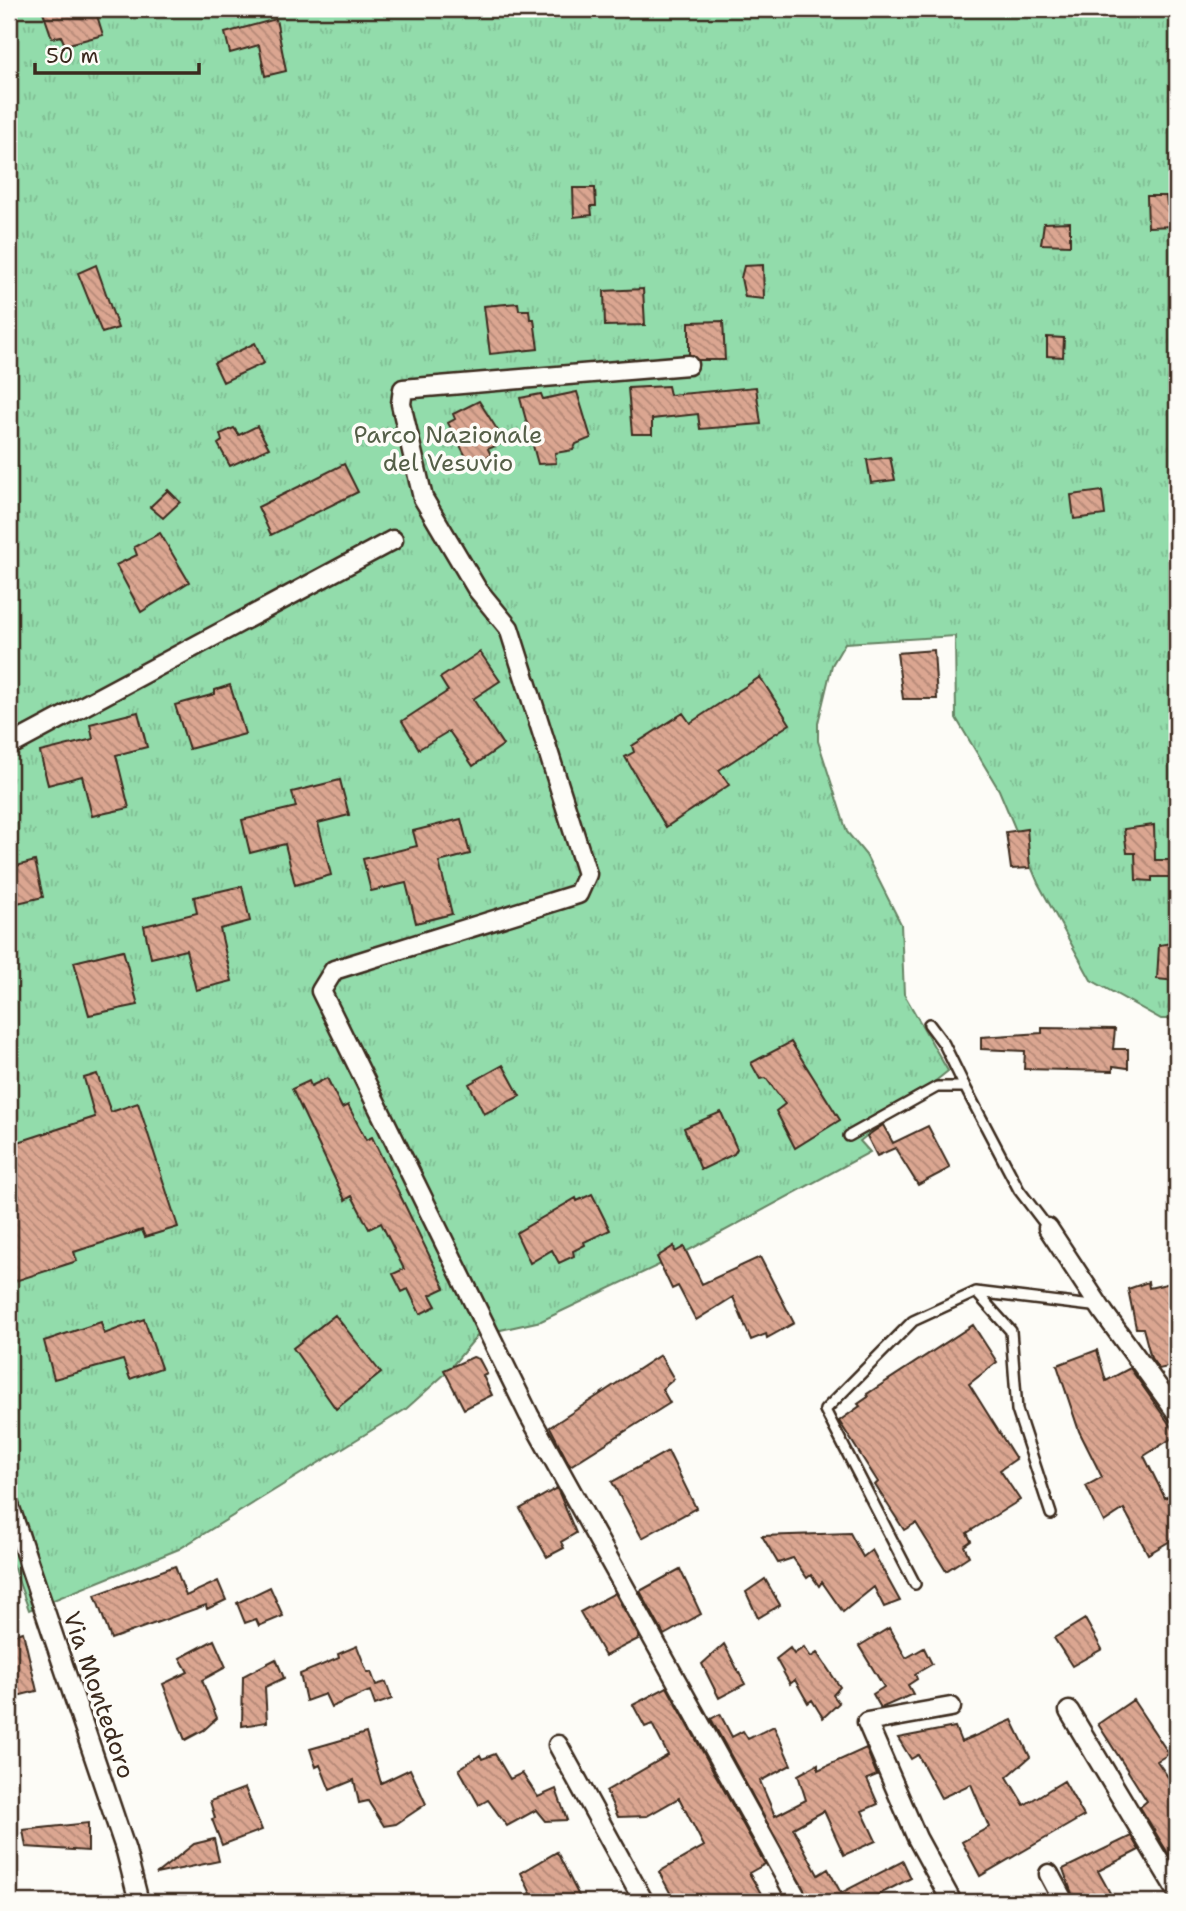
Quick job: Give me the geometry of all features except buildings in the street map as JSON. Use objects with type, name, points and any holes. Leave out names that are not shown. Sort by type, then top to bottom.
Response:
[{"type":"street","points":[[688,365],[403,388],[401,404],[423,498],[477,589],[509,628],[587,874],[578,894],[334,970],[321,990],[528,1415],[799,1902]]},
{"type":"street","points":[[9,746],[393,540]]},
{"type":"street","points":[[1048,1228],[1100,1307],[1177,1413]]},
{"type":"street","name":"Via Montedoro","points":[[9,1505],[126,1851],[139,1902]]},
{"type":"street","points":[[951,1707],[867,1722],[917,1838],[952,1902]]},
{"type":"street","points":[[1069,1711],[1177,1891]]},
{"type":"street","points":[[558,1745],[644,1902]]},
{"type":"street","points":[[1049,1874],[1064,1902]]},
{"type":"lane","points":[[929,1024],[944,1044],[1019,1190],[1048,1228]]},
{"type":"lane","points":[[849,1136],[937,1087],[965,1087]]},
{"type":"lane","points":[[976,1292],[1011,1331],[1017,1410],[1051,1514]]},
{"type":"lane","points":[[915,1584],[825,1410],[913,1321],[976,1292],[1100,1307]]},
{"type":"green space","name":"Parco Nazionale del Vesuvio","points":[[9,9],[1177,9],[1177,1019],[1161,1019],[1091,980],[1038,883],[999,790],[956,718],[955,636],[845,643],[832,665],[818,723],[818,741],[847,832],[866,855],[901,924],[904,994],[948,1071],[860,1141],[870,1152],[680,1255],[541,1321],[478,1335],[446,1373],[406,1409],[179,1549],[29,1610],[9,1555]]}]
